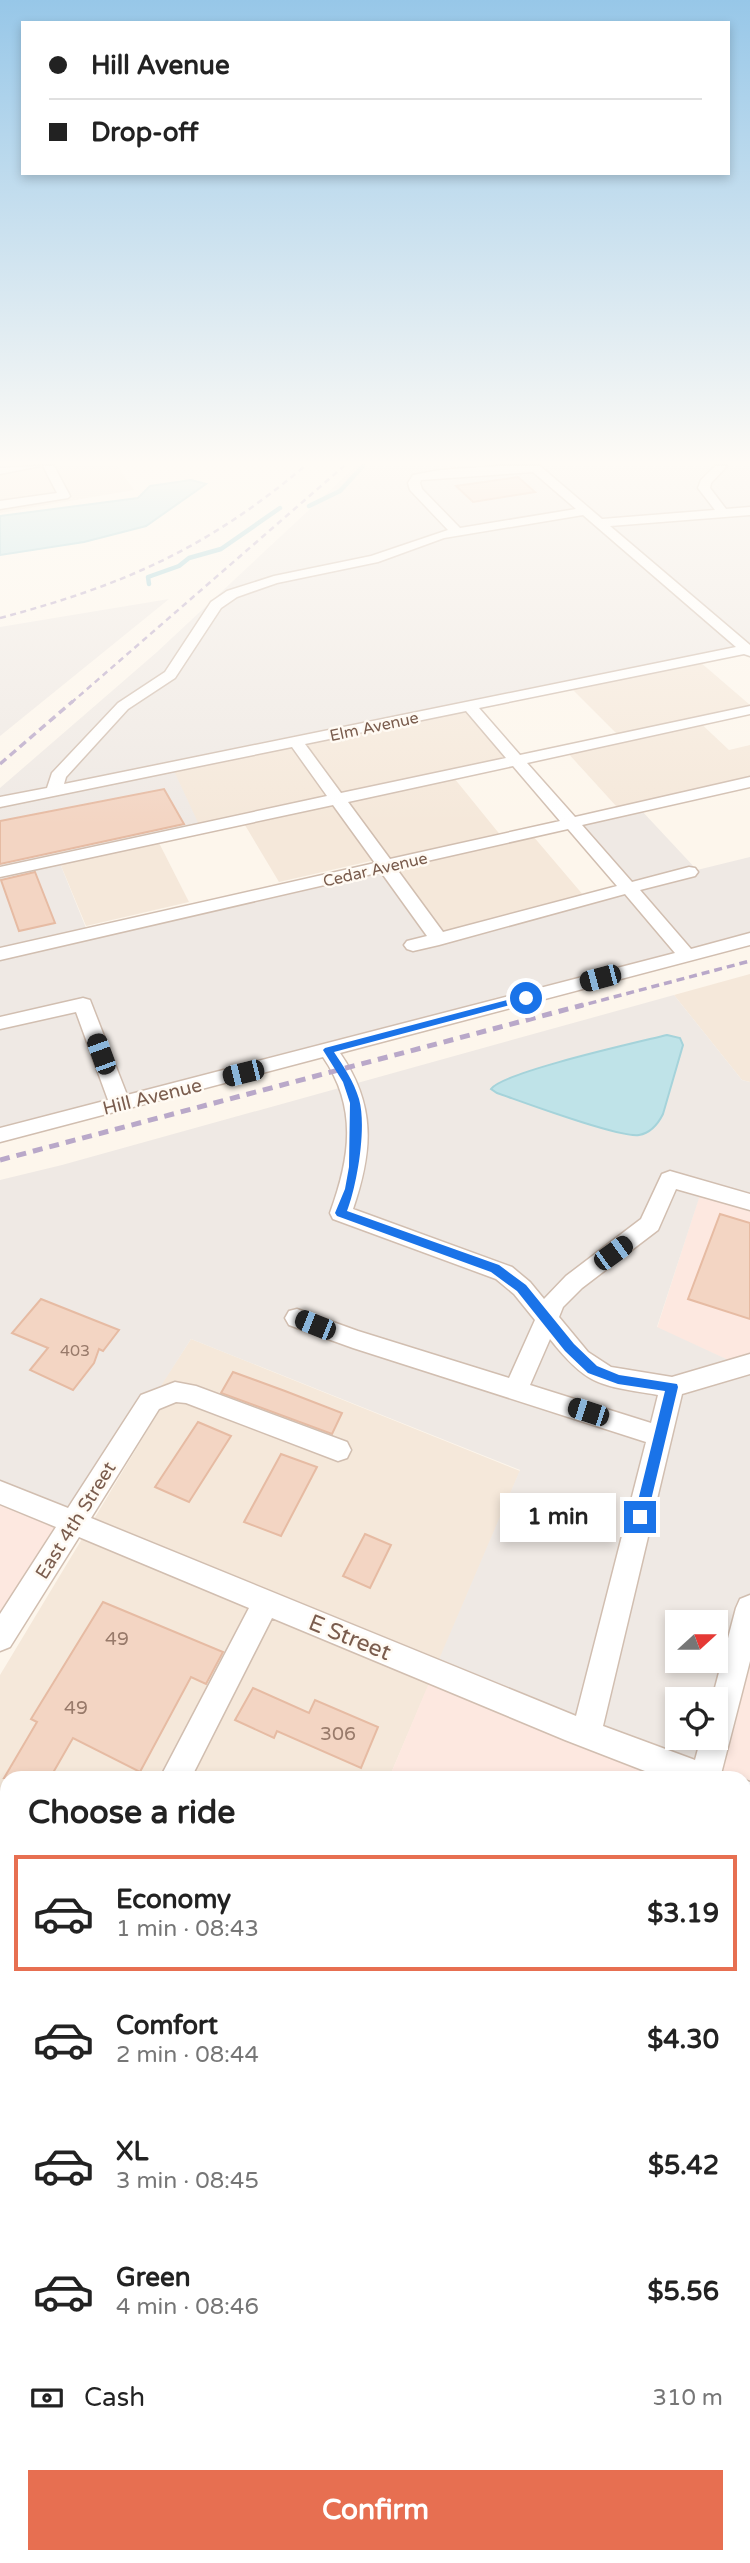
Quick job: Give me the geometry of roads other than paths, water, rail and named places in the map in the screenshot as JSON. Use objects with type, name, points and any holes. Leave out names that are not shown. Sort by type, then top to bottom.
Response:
[{"type":"street","points":[[54,791],[58,776],[123,706],[170,675],[216,605],[226,597],[258,586]]},
{"type":"street","points":[[673,586],[749,650]]},
{"type":"street","name":"Elm Avenue","points":[[0,802],[749,650]]},
{"type":"street","points":[[469,706],[687,955]]},
{"type":"street","points":[[296,742],[384,867],[439,939]]},
{"type":"street","name":"Cedar Avenue","points":[[0,954],[750,782]]},
{"type":"street","points":[[412,946],[689,872]]},
{"type":"street","name":"Hill Avenue","points":[[0,1135],[750,939]]},
{"type":"street","points":[[0,1023],[83,1004],[120,1104]]},
{"type":"street","points":[[328,1050],[348,1082],[355,1103],[354,1167],[350,1189],[341,1213],[495,1269],[513,1279],[569,1348],[593,1369],[618,1379],[672,1387],[750,1364]]},
{"type":"street","points":[[297,1318],[353,1339],[660,1436]]},
{"type":"street","points":[[586,1734],[672,1387]]},
{"type":"street","name":"East 4th Street","points":[[0,1639],[150,1402],[175,1392],[187,1393],[338,1450]]},
{"type":"street","name":"E Street","points":[[0,1492],[586,1734],[684,1771]]},
{"type":"street","points":[[178,1771],[266,1602]]},
{"type":"street","points":[[705,1771],[750,1608]]},
{"type":"lane","points":[[0,872],[750,709]]},
{"type":"lane","points":[[516,1389],[545,1316],[562,1292],[650,1224],[670,1179],[750,1202]]},
{"type":"water","points":[[667,1035],[680,1038],[683,1045],[663,1114],[654,1128],[643,1134],[612,1131],[491,1089],[501,1082],[545,1066]]},
{"type":"railway","points":[[0,618],[103,586]]},
{"type":"railway","points":[[71,703],[206,586]]},
{"type":"railway","points":[[0,764],[73,701]]},
{"type":"railway","points":[[576,1007],[750,961]]},
{"type":"railway","points":[[0,1160],[583,1005]]}]
